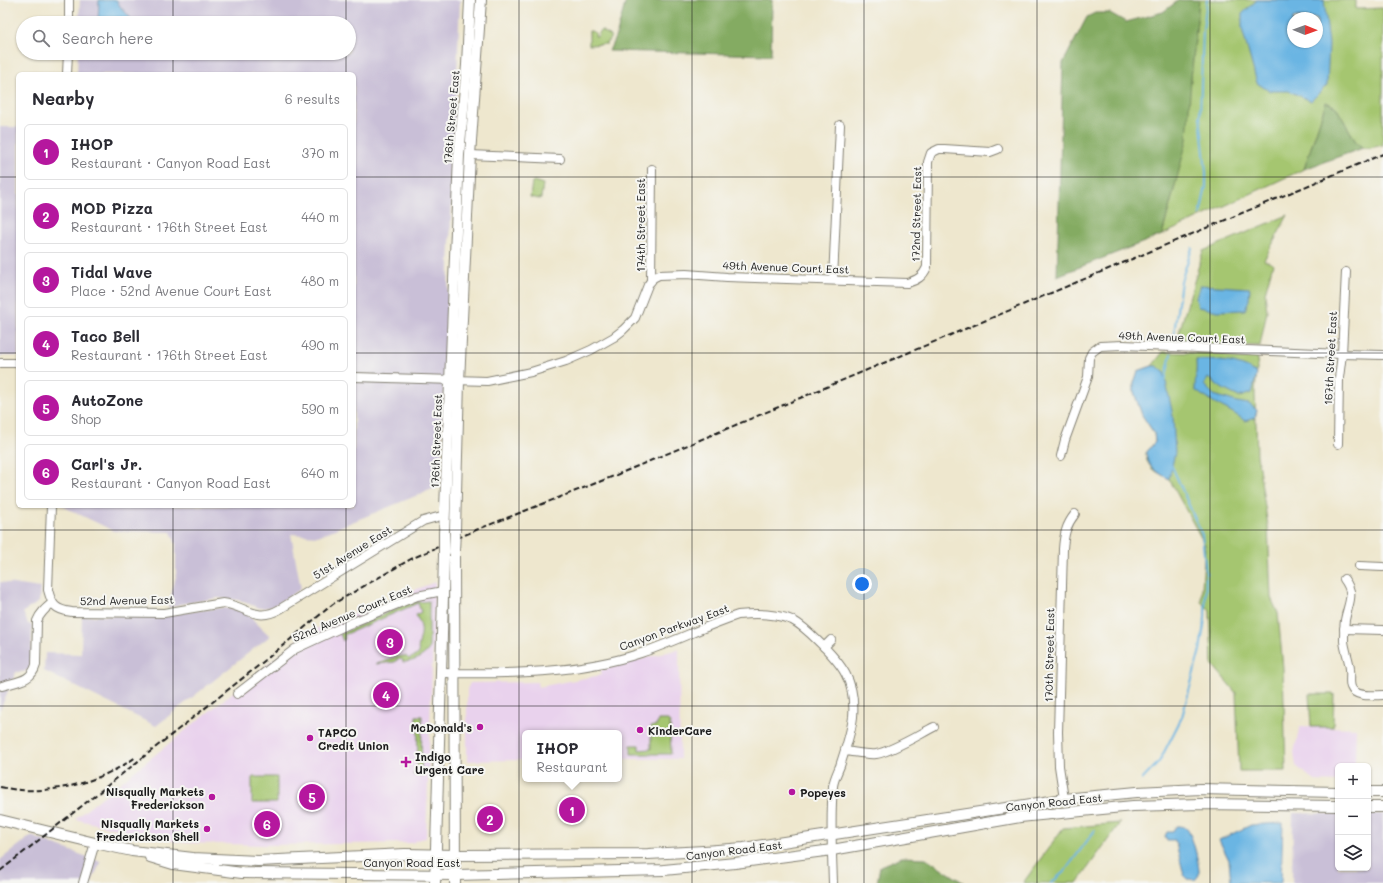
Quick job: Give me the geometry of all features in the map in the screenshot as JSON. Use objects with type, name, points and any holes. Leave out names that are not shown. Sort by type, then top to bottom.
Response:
[{"type":"main road","name":"176th Street East","points":[[456,879],[454,552],[455,380],[459,155],[467,65],[470,0]]},
{"type":"main road","name":"176th Street East","points":[[435,879],[442,673],[445,514],[481,0]]},
{"type":"main road","points":[[467,65],[471,69],[468,127],[471,141]]},
{"type":"main road","name":"Canyon Road East","points":[[132,851],[193,858],[258,861],[405,854],[648,854],[697,852],[744,848],[1064,799],[1137,792],[1201,789],[1335,792]]},
{"type":"main road","points":[[1371,792],[1383,792]]},
{"type":"main road","points":[[1020,817],[1059,806],[1064,799]]},
{"type":"main road","name":"Canyon Road East","points":[[0,820],[132,851],[173,864],[242,873],[456,879],[664,870],[735,863],[832,850],[1020,817],[1133,806],[1200,804],[1335,806]]},
{"type":"main road","points":[[1371,807],[1383,807]]},
{"type":"street","points":[[69,0],[69,16]]},
{"type":"street","points":[[67,72],[68,60]]},
{"type":"street","points":[[833,280],[840,125]]},
{"type":"street","name":"172nd Street East","points":[[920,278],[926,270],[928,162],[933,151],[944,149],[990,152],[998,149]]},
{"type":"street","points":[[470,155],[560,159]]},
{"type":"street","name":"174th Street East","points":[[651,281],[652,169]]},
{"type":"street","name":"167th Street East","points":[[1338,444],[1339,378],[1342,354],[1346,272]]},
{"type":"street","name":"49th Avenue Court East","points":[[651,281],[659,275],[686,274],[727,277],[907,283],[920,278]]},
{"type":"street","points":[[356,377],[487,381],[531,372],[566,361],[591,350],[614,337],[632,322],[635,318],[648,284],[651,281]]},
{"type":"street","name":"49th Avenue Court East","points":[[1061,456],[1065,440],[1088,377],[1089,358],[1092,352],[1100,346],[1122,345],[1383,355]]},
{"type":"street","points":[[0,363],[16,363]]},
{"type":"street","points":[[2,686],[29,678],[34,672],[36,665],[37,621],[46,608],[52,603],[48,590],[51,508]]},
{"type":"street","name":"51st Avenue East","points":[[274,613],[423,521],[445,514]]},
{"type":"street","name":"170th Street East","points":[[1064,799],[1059,766],[1058,732],[1063,549],[1067,525],[1075,514]]},
{"type":"street","points":[[1359,566],[1383,567]]},
{"type":"street","points":[[1344,579],[1348,584],[1351,594],[1344,629],[1345,650],[1350,669],[1352,689],[1361,694],[1383,695]]},
{"type":"street","name":"52nd Avenue Court East","points":[[237,694],[295,649],[351,623],[417,596],[443,591]]},
{"type":"street","name":"52nd Avenue East","points":[[52,603],[60,609],[72,612],[164,613],[223,603],[230,604],[256,615],[274,613]]},
{"type":"street","name":"Canyon Parkway East","points":[[442,673],[503,673],[589,666],[642,653],[738,615],[752,613],[778,616],[792,620],[804,627],[842,667],[850,684],[854,700],[851,729],[833,784],[831,834]]},
{"type":"street","points":[[1344,629],[1383,630]]},
{"type":"street","points":[[824,647],[831,640]]},
{"type":"street","points":[[845,751],[878,754],[888,751],[934,727]]},
{"type":"street","points":[[831,834],[833,883]]},
{"type":"street","points":[[84,883],[95,843]]},
{"type":"shaded area","points":[[80,0],[460,0],[440,486],[318,536],[291,534],[301,589],[271,607],[260,608],[238,600],[218,598],[180,604],[168,608],[176,576],[176,544],[171,532],[114,531],[66,508],[356,508],[356,72],[77,72],[78,60],[356,60],[356,16],[79,16]]},
{"type":"shaded area","points":[[0,127],[16,127],[16,356],[0,356]]},
{"type":"shaded area","points":[[0,582],[40,588],[39,602],[23,612],[28,624],[32,625],[31,669],[23,672],[16,672],[0,710]]},
{"type":"shaded area","points":[[435,582],[426,838],[412,843],[266,845],[185,843],[154,838],[75,819],[308,632]]},
{"type":"shaded area","points":[[220,608],[234,609],[245,612],[270,636],[156,726],[44,671],[45,653],[81,654],[82,616],[162,615]]},
{"type":"shaded area","points":[[679,649],[680,759],[623,759],[624,780],[622,780],[622,730],[522,730],[522,760],[467,761],[467,689],[470,683],[537,682],[538,687],[601,675],[601,670]]},
{"type":"shaded area","points":[[1300,726],[1356,728],[1355,763],[1335,763],[1335,782],[1315,781],[1296,766],[1294,752]]},
{"type":"shaded area","points":[[1293,813],[1335,814],[1335,871],[1371,871],[1371,814],[1383,814],[1383,883],[1292,883]]},
{"type":"shaded area","points":[[31,836],[101,862],[91,883],[0,883],[0,860]]},
{"type":"green space","points":[[628,0],[772,0],[771,55],[609,51],[617,33],[625,4]]},
{"type":"green space","points":[[1179,0],[1199,0],[1191,78],[1187,140],[1162,235],[1057,276],[1063,63],[1087,17],[1095,13],[1110,13],[1126,22],[1163,12]]},
{"type":"green space","points":[[1199,0],[1356,0],[1356,9],[1383,8],[1383,145],[1363,148],[1356,142],[1336,107],[1326,102],[1304,169],[1162,235],[1174,190],[1191,78]]},
{"type":"green space","points":[[601,30],[611,36],[607,44],[589,45],[589,31],[596,33],[595,36],[597,37]]},
{"type":"green space","points":[[1326,102],[1336,107],[1356,142],[1363,148],[1304,169]]},
{"type":"green space","points":[[534,181],[543,184],[541,198],[539,199],[530,197],[532,182]]},
{"type":"green space","points":[[1288,215],[1264,260],[1273,264],[1265,293],[1267,311],[1260,346],[1176,343],[1203,251]]},
{"type":"green space","points":[[1163,352],[1258,355],[1255,394],[1257,455],[1268,526],[1271,598],[1278,613],[1283,668],[1286,771],[1239,771],[1236,693],[1212,664],[1210,611],[1201,602],[1205,545],[1169,479],[1152,469],[1147,461],[1146,453],[1155,442],[1154,433],[1142,415],[1134,392],[1134,383],[1138,371],[1152,366]]},
{"type":"green space","points":[[415,600],[417,602],[429,601],[429,649],[420,657],[407,662],[403,662],[402,659],[396,660],[395,662],[375,664],[398,656],[406,656],[409,659],[419,654],[418,647],[421,627],[416,615],[421,612],[418,603],[344,635],[345,638],[343,641],[340,634]]},
{"type":"green space","points":[[1309,694],[1334,694],[1333,727],[1311,727]]},
{"type":"green space","points":[[416,716],[422,716],[421,776],[413,775],[413,773],[417,773],[418,723],[416,723]]},
{"type":"green space","points":[[658,720],[668,720],[670,722],[671,754],[631,754],[631,745],[639,745],[639,750],[651,749],[651,727],[657,725]]},
{"type":"green space","points":[[253,777],[277,777],[277,803],[252,803]]},
{"type":"green space","points":[[1120,823],[1077,883],[1023,883],[1063,828]]},
{"type":"green space","points":[[902,857],[926,858],[964,883],[877,883],[880,866]]},
{"type":"water","points":[[99,0],[117,0],[120,7],[129,16],[98,16]]},
{"type":"water","points":[[1257,0],[1324,0],[1329,44],[1327,85],[1311,101],[1289,91],[1269,91],[1257,83],[1242,29],[1242,14]]},
{"type":"water","points":[[1200,285],[1250,288],[1249,300],[1245,310],[1218,311],[1198,307],[1196,298]]},
{"type":"water","points":[[1196,360],[1220,361],[1235,364],[1257,373],[1252,393],[1239,397],[1223,389],[1208,378],[1204,385],[1214,395],[1249,404],[1257,410],[1255,418],[1245,421],[1207,399],[1195,390]]},
{"type":"water","points":[[1152,366],[1157,366],[1164,372],[1173,416],[1175,453],[1169,479],[1153,469],[1149,463],[1146,453],[1155,442],[1154,433],[1142,415],[1134,392],[1134,383],[1138,371]]},
{"type":"water","points":[[1283,823],[1281,883],[1231,883],[1229,860],[1219,840],[1251,825]]},
{"type":"water","points":[[1176,826],[1186,828],[1192,838],[1199,871],[1199,875],[1195,880],[1188,879],[1184,875],[1175,840],[1167,840],[1165,836],[1167,832],[1173,832]]},
{"type":"waterway","points":[[1200,215],[1206,186],[1200,116],[1203,30],[1207,0]]},
{"type":"waterway","points":[[1173,341],[1181,281],[1192,248]]},
{"type":"waterway","points":[[1165,381],[1171,354]]},
{"type":"waterway","points":[[1142,780],[1159,762],[1182,717],[1200,650],[1205,618],[1206,573],[1202,535],[1171,464]]},
{"type":"waterway","points":[[1051,883],[1065,871],[1095,830]]},
{"type":"railway","points":[[0,871],[263,662],[333,604],[411,559],[476,530],[609,478],[1383,154]]},
{"type":"railway","points":[[0,787],[18,790],[36,790],[71,786],[105,774],[136,757]]},
{"type":"place","name":"Tidal Wave","points":[[390,642]]},
{"type":"place","name":"Taco Bell","points":[[386,695]]},
{"type":"place","name":"McDonald's","points":[[480,727]]},
{"type":"place","name":"KinderCare","points":[[640,730]]},
{"type":"place","name":"TAPCO Credit Union","points":[[310,738]]},
{"type":"place","name":"Indigo Urgent Care","points":[[406,762]]},
{"type":"place","name":"Popeyes","points":[[792,792]]},
{"type":"place","name":"Nisqually Markets Frederickson","points":[[212,797]]},
{"type":"place","name":"AutoZone","points":[[312,797]]},
{"type":"place","name":"IHOP","points":[[572,810]]},
{"type":"place","name":"MOD Pizza","points":[[490,819]]},
{"type":"place","name":"Carl's Jr.","points":[[267,824]]},
{"type":"place","name":"Nisqually Markets Frederickson Shell","points":[[207,829]]}]
